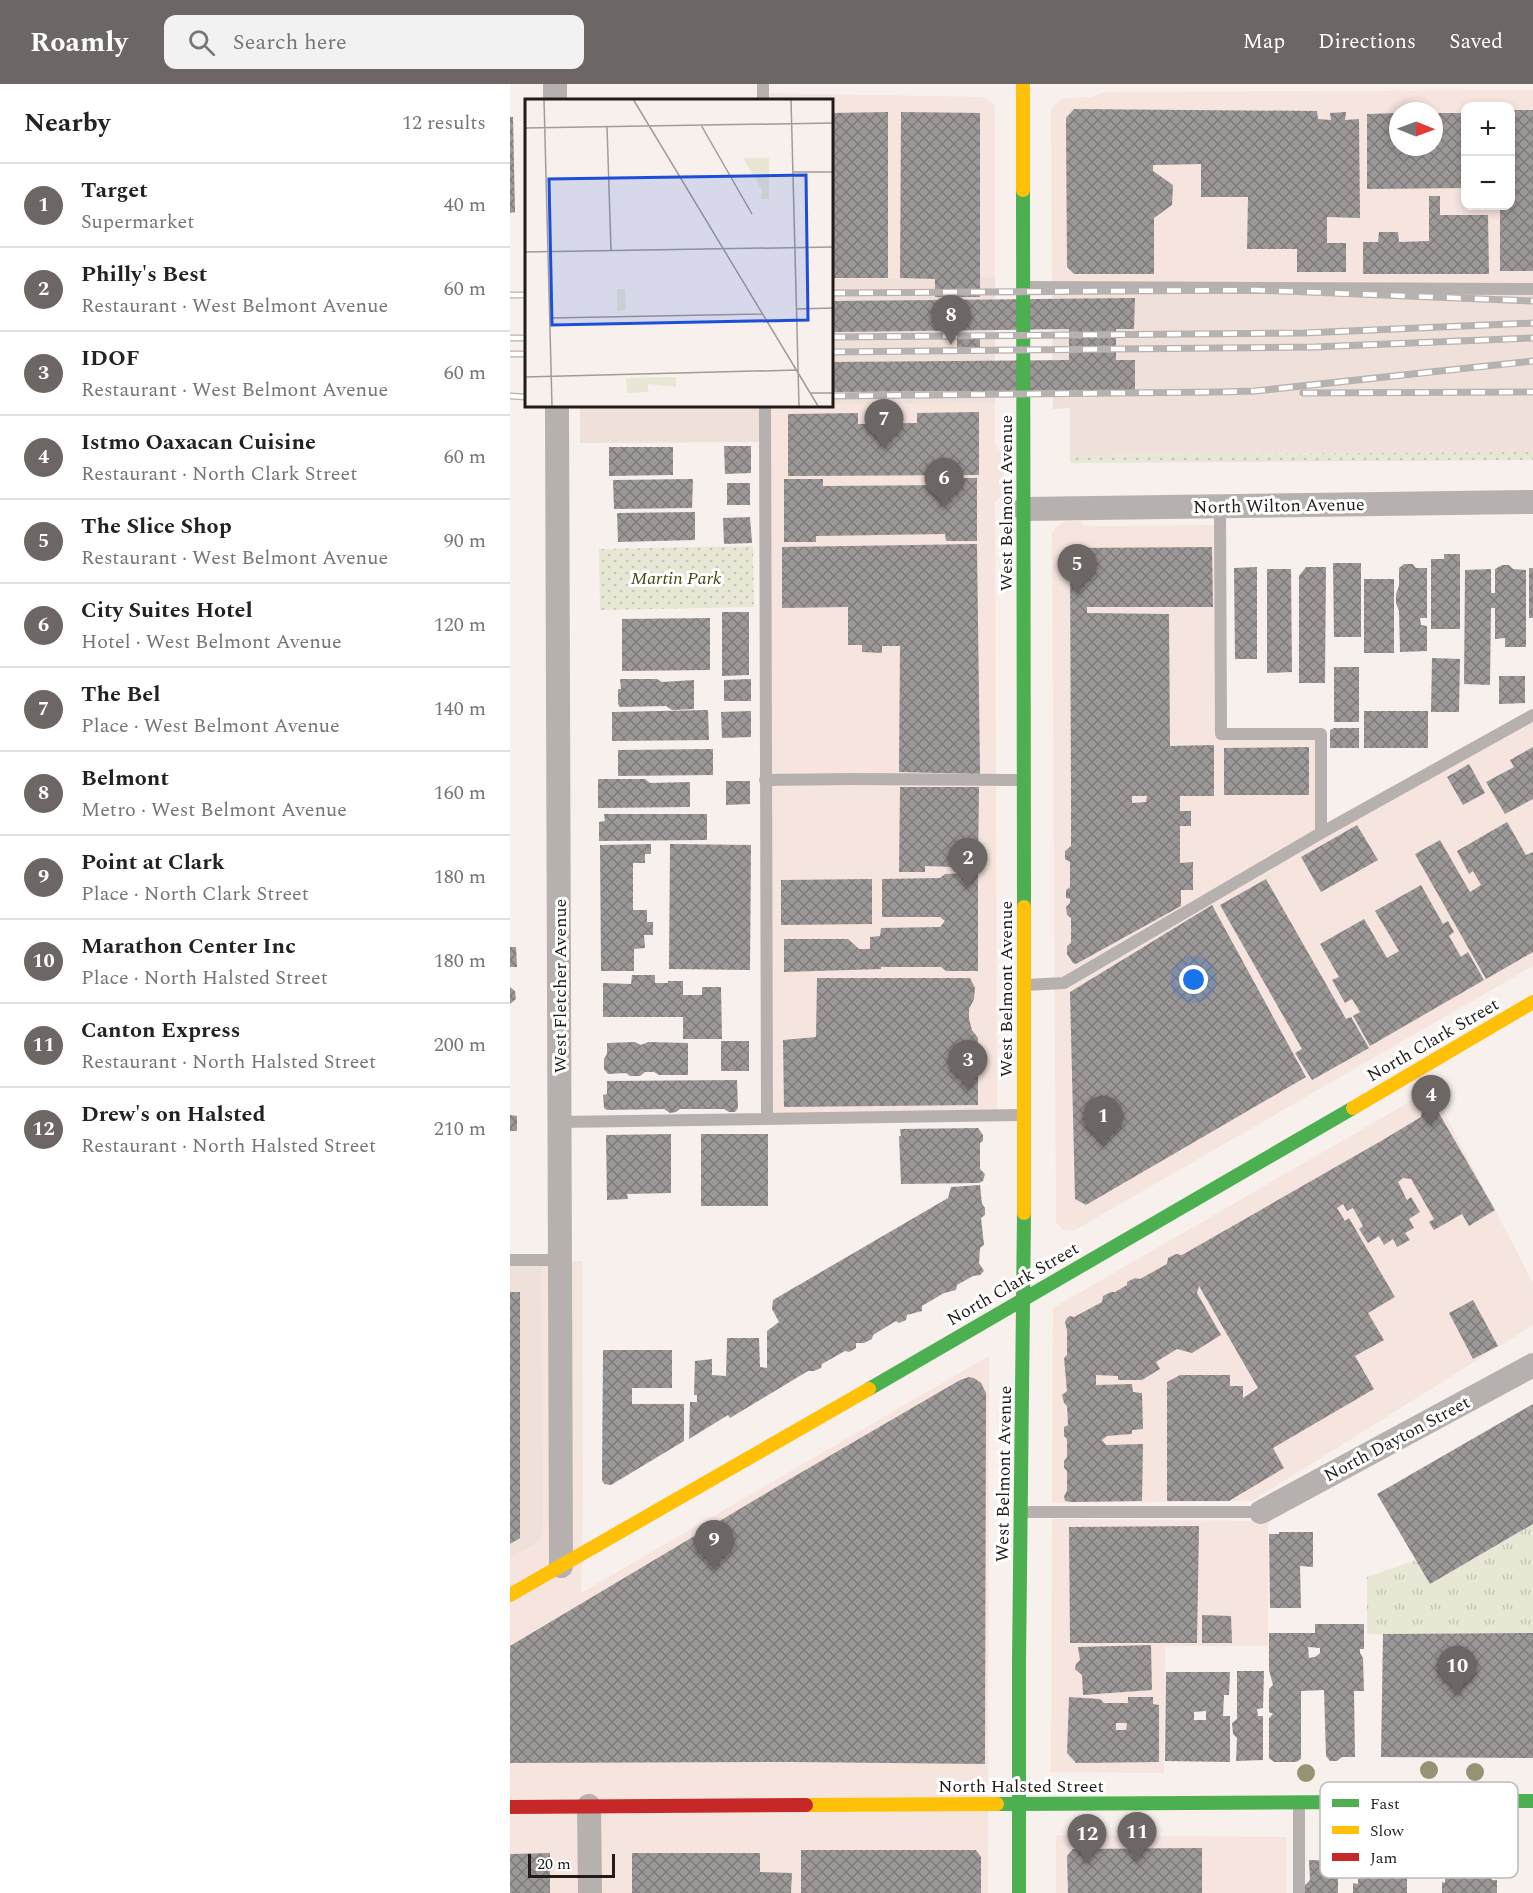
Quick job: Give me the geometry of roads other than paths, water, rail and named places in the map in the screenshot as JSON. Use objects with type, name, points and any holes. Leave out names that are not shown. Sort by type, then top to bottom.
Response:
[{"type":"main road","name":"West Belmont Avenue","points":[[1019,1893],[1024,1299],[1023,84]]},
{"type":"main road","name":"North Clark Street","points":[[510,1595],[1533,1002]]},
{"type":"main road","name":"North Halsted Street","points":[[1518,1801],[1533,1801]]},
{"type":"main road","name":"North Halsted Street","points":[[510,1807],[1320,1803]]},
{"type":"street","name":"West Fletcher Avenue","points":[[556,406],[561,1566]]},
{"type":"street","name":"North Wilton Avenue","points":[[1024,509],[1533,502]]},
{"type":"street","name":"North Dayton Street","points":[[1261,1512],[1533,1365]]},
{"type":"street","points":[[589,1806],[590,1893]]},
{"type":"lane","points":[[1024,287],[1533,289]]},
{"type":"lane","points":[[765,406],[767,1119]]},
{"type":"lane","points":[[1220,507],[1221,734],[1321,734],[1322,833]]},
{"type":"lane","points":[[1024,985],[1064,983],[1322,833],[1533,715]]},
{"type":"lane","points":[[765,780],[1024,780]]},
{"type":"lane","points":[[560,1122],[1024,1115]]},
{"type":"lane","points":[[510,1260],[559,1260]]},
{"type":"lane","points":[[1021,1512],[1261,1512]]},
{"type":"lane","points":[[1299,1803],[1299,1893]]},
{"type":"railway","points":[[832,293],[1255,290],[1533,301]]},
{"type":"railway","points":[[510,295],[525,295]]},
{"type":"railway","points":[[832,337],[1304,333],[1533,323]]},
{"type":"railway","points":[[510,338],[525,338]]},
{"type":"railway","points":[[832,352],[1315,347],[1533,338]]},
{"type":"railway","points":[[510,354],[525,354]]},
{"type":"railway","points":[[832,396],[1255,391],[1533,361]]},
{"type":"railway","points":[[1303,393],[1533,392]]},
{"type":"railway","points":[[510,396],[525,397]]},
{"type":"place","name":"Belmont","points":[[951,345]]},
{"type":"place","name":"The Bel","points":[[884,449]]},
{"type":"place","name":"City Suites Hotel","points":[[944,508]]},
{"type":"place","name":"The Slice Shop","points":[[1077,594]]},
{"type":"place","name":"Philly's Best","points":[[968,888]]},
{"type":"place","name":"IDOF","points":[[968,1090]]},
{"type":"place","name":"Istmo Oaxacan Cuisine","points":[[1431,1125]]},
{"type":"place","name":"Target","points":[[1103,1146]]},
{"type":"place","name":"Point at Clark","points":[[714,1570]]},
{"type":"place","name":"Marathon Center Inc","points":[[1457,1696]]},
{"type":"place","name":"Canton Express","points":[[1137,1862]]},
{"type":"place","name":"Drew's on Halsted","points":[[1087,1864]]},
{"type":"park label","name":"Martin Park","points":[[676,578]]}]
